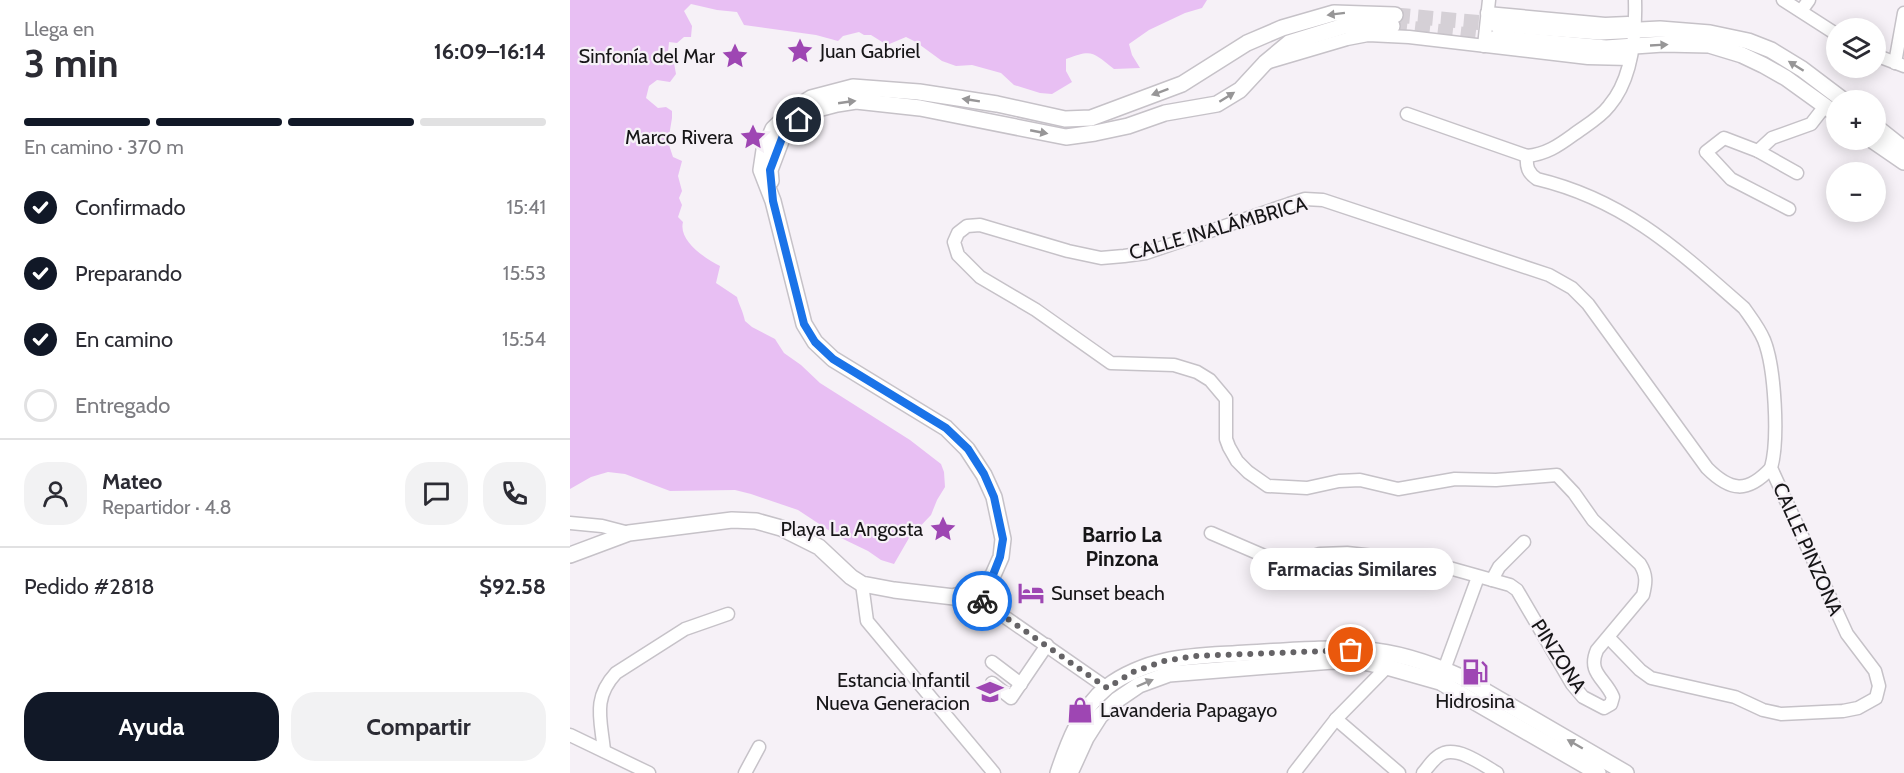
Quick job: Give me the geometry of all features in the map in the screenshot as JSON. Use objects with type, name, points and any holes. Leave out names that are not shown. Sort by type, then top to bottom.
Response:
[{"type":"main road","points":[[570,555],[630,533],[732,520],[756,521],[781,528],[819,547],[851,577],[862,584],[894,591],[954,597],[982,586],[993,575],[1000,557],[1003,539],[994,497],[984,474],[968,449],[946,428],[833,359],[815,342],[804,324],[773,201],[761,170],[770,134],[794,109],[820,95],[853,87],[920,92],[997,104],[1065,119],[1091,118],[1182,84],[1247,43],[1282,28],[1334,13],[1393,21],[1344,26],[1288,43],[1265,63],[1240,90],[1217,104],[1165,113],[1128,126],[1095,134],[1066,137],[920,108],[856,101],[818,109],[799,120],[784,133],[770,170],[773,201]]},
{"type":"main road","points":[[1491,30],[1600,32],[1635,27],[1710,33],[1748,41],[1771,50],[1830,90]]},
{"type":"main road","points":[[1491,30],[1632,53],[1663,44],[1709,45],[1742,55],[1786,78],[1826,107]]},
{"type":"main road","points":[[1886,135],[1904,149]]},
{"type":"main road","points":[[1886,150],[1904,162]]},
{"type":"main road","points":[[1058,773],[1073,731],[1107,688],[1133,672],[1164,661],[1195,656],[1366,650],[1387,660],[1442,676],[1461,677],[1626,773]]},
{"type":"main road","points":[[1070,773],[1086,738],[1100,716],[1117,699],[1138,685],[1169,674],[1333,661],[1387,660]]},
{"type":"main road","points":[[1442,676],[1598,773]]},
{"type":"street","points":[[1265,63],[1368,35],[1409,37],[1491,30],[1489,0]]},
{"type":"street","points":[[1407,114],[1527,156],[1541,154],[1557,147],[1610,106],[1624,80],[1632,53],[1635,0]]},
{"type":"street","points":[[1783,0],[1826,27]]},
{"type":"street","points":[[1801,11],[1809,0]]},
{"type":"street","points":[[1899,0],[1904,14],[1899,64]]},
{"type":"street","points":[[1758,151],[1772,138],[1811,124],[1826,113]]},
{"type":"street","points":[[1789,209],[1731,179],[1706,152],[1724,138],[1758,151],[1797,172]]},
{"type":"street","name":"CALLE PINZONA","points":[[1527,156],[1526,166],[1531,175],[1537,179],[1584,192],[1618,209],[1682,254],[1744,308],[1764,339],[1770,359],[1776,435],[1776,452],[1771,468],[1846,634],[1875,671],[1879,686],[1875,698],[1858,708],[1843,711],[1781,714],[1763,710],[1725,695],[1651,678],[1609,638]]},
{"type":"street","name":"CALLE INALÁMBRICA","points":[[1609,638],[1622,618],[1643,595],[1646,579],[1644,571],[1640,564],[1593,520],[1574,493],[1557,476],[1496,480],[1455,479],[1398,489],[1360,480],[1339,481],[1307,488],[1268,486],[1248,472],[1229,447],[1226,439],[1226,399],[1210,380],[1197,372],[1174,366],[1111,363],[1036,310],[980,277],[958,255],[954,242],[958,233],[967,226],[980,225],[1068,251],[1101,258],[1124,256],[1146,254],[1305,199],[1323,200],[1549,275],[1572,288],[1588,304],[1707,468],[1719,480],[1730,486],[1742,486],[1763,477],[1771,468]]},
{"type":"street","points":[[570,523],[602,526],[630,533]]},
{"type":"street","name":"PINZONA","points":[[1211,533],[1276,561],[1296,561],[1320,554],[1347,553],[1428,562],[1510,585],[1517,590],[1572,684],[1583,697],[1604,708],[1611,704],[1613,697],[1597,674],[1594,665],[1597,650],[1609,638]]},
{"type":"street","points":[[1492,580],[1500,567],[1524,542]]},
{"type":"street","points":[[1442,676],[1478,577]]},
{"type":"street","points":[[862,584],[867,621],[994,773]]},
{"type":"street","points":[[969,592],[1107,688]]},
{"type":"street","points":[[604,751],[599,701],[608,681],[616,673],[685,629],[728,614]]},
{"type":"street","points":[[992,683],[1011,698],[1047,645]]},
{"type":"street","points":[[1294,773],[1336,719],[1387,660]]},
{"type":"street","points":[[992,662],[1021,684]]},
{"type":"street","points":[[1336,719],[1399,773]]},
{"type":"street","points":[[570,735],[649,773]]},
{"type":"street","points":[[745,773],[759,747]]},
{"type":"street","points":[[1424,773],[1435,759],[1444,753],[1463,755],[1497,773]]},
{"type":"shaded area","points":[[570,0],[1207,0],[1202,8],[1185,13],[1149,30],[1129,44],[1132,55],[1140,68],[1114,69],[1092,54],[1075,56],[1066,59],[1066,71],[1072,82],[1052,94],[1014,85],[1001,73],[972,65],[956,66],[942,61],[906,37],[887,45],[871,35],[859,32],[843,36],[838,41],[816,35],[744,25],[737,12],[691,4],[684,11],[692,26],[691,37],[684,37],[677,43],[669,42],[668,52],[662,59],[674,63],[676,74],[670,82],[657,80],[649,86],[646,98],[658,108],[666,107],[672,111],[668,142],[673,157],[682,161],[678,176],[682,191],[679,198],[682,205],[678,217],[683,222],[685,236],[701,254],[720,266],[716,283],[737,297],[745,321],[775,339],[784,353],[820,383],[910,440],[941,464],[945,487],[931,515],[909,538],[894,564],[881,560],[839,537],[798,510],[735,490],[670,491],[625,474],[608,472],[591,477],[570,489]]},
{"type":"tunnel","points":[[1395,15],[1496,24]]},
{"type":"tunnel","points":[[1392,26],[1496,38]]},
{"type":"way so far","points":[[982,601],[1107,688],[1133,672],[1164,661],[1195,656],[1351,650]]},
{"type":"place","name":"Juan Gabriel","points":[[800,51]]},
{"type":"place","name":"Sinfonía del Mar","points":[[735,56]]},
{"type":"place","name":"Marco Rivera","points":[[753,137]]},
{"type":"place","name":"Playa La Angosta","points":[[943,529]]},
{"type":"place","name":"Sunset beach","points":[[1031,593]]},
{"type":"place","name":"Farmacias Similares","points":[[1351,650]]},
{"type":"place","name":"Hidrosina","points":[[1475,672]]},
{"type":"place","name":"Estancia Infantil Nueva Generacion","points":[[990,692]]},
{"type":"place","name":"Lavanderia Papagayo","points":[[1080,710]]},
{"type":"district","name":"Barrio La Pinzona","points":[[1122,547]]},
{"type":"route","points":[[799,120],[784,133],[770,170],[773,201],[804,324],[815,342],[833,359],[946,428],[968,449],[984,474],[994,497],[1003,539],[1000,557],[993,575],[982,586],[969,592],[982,601]]}]
